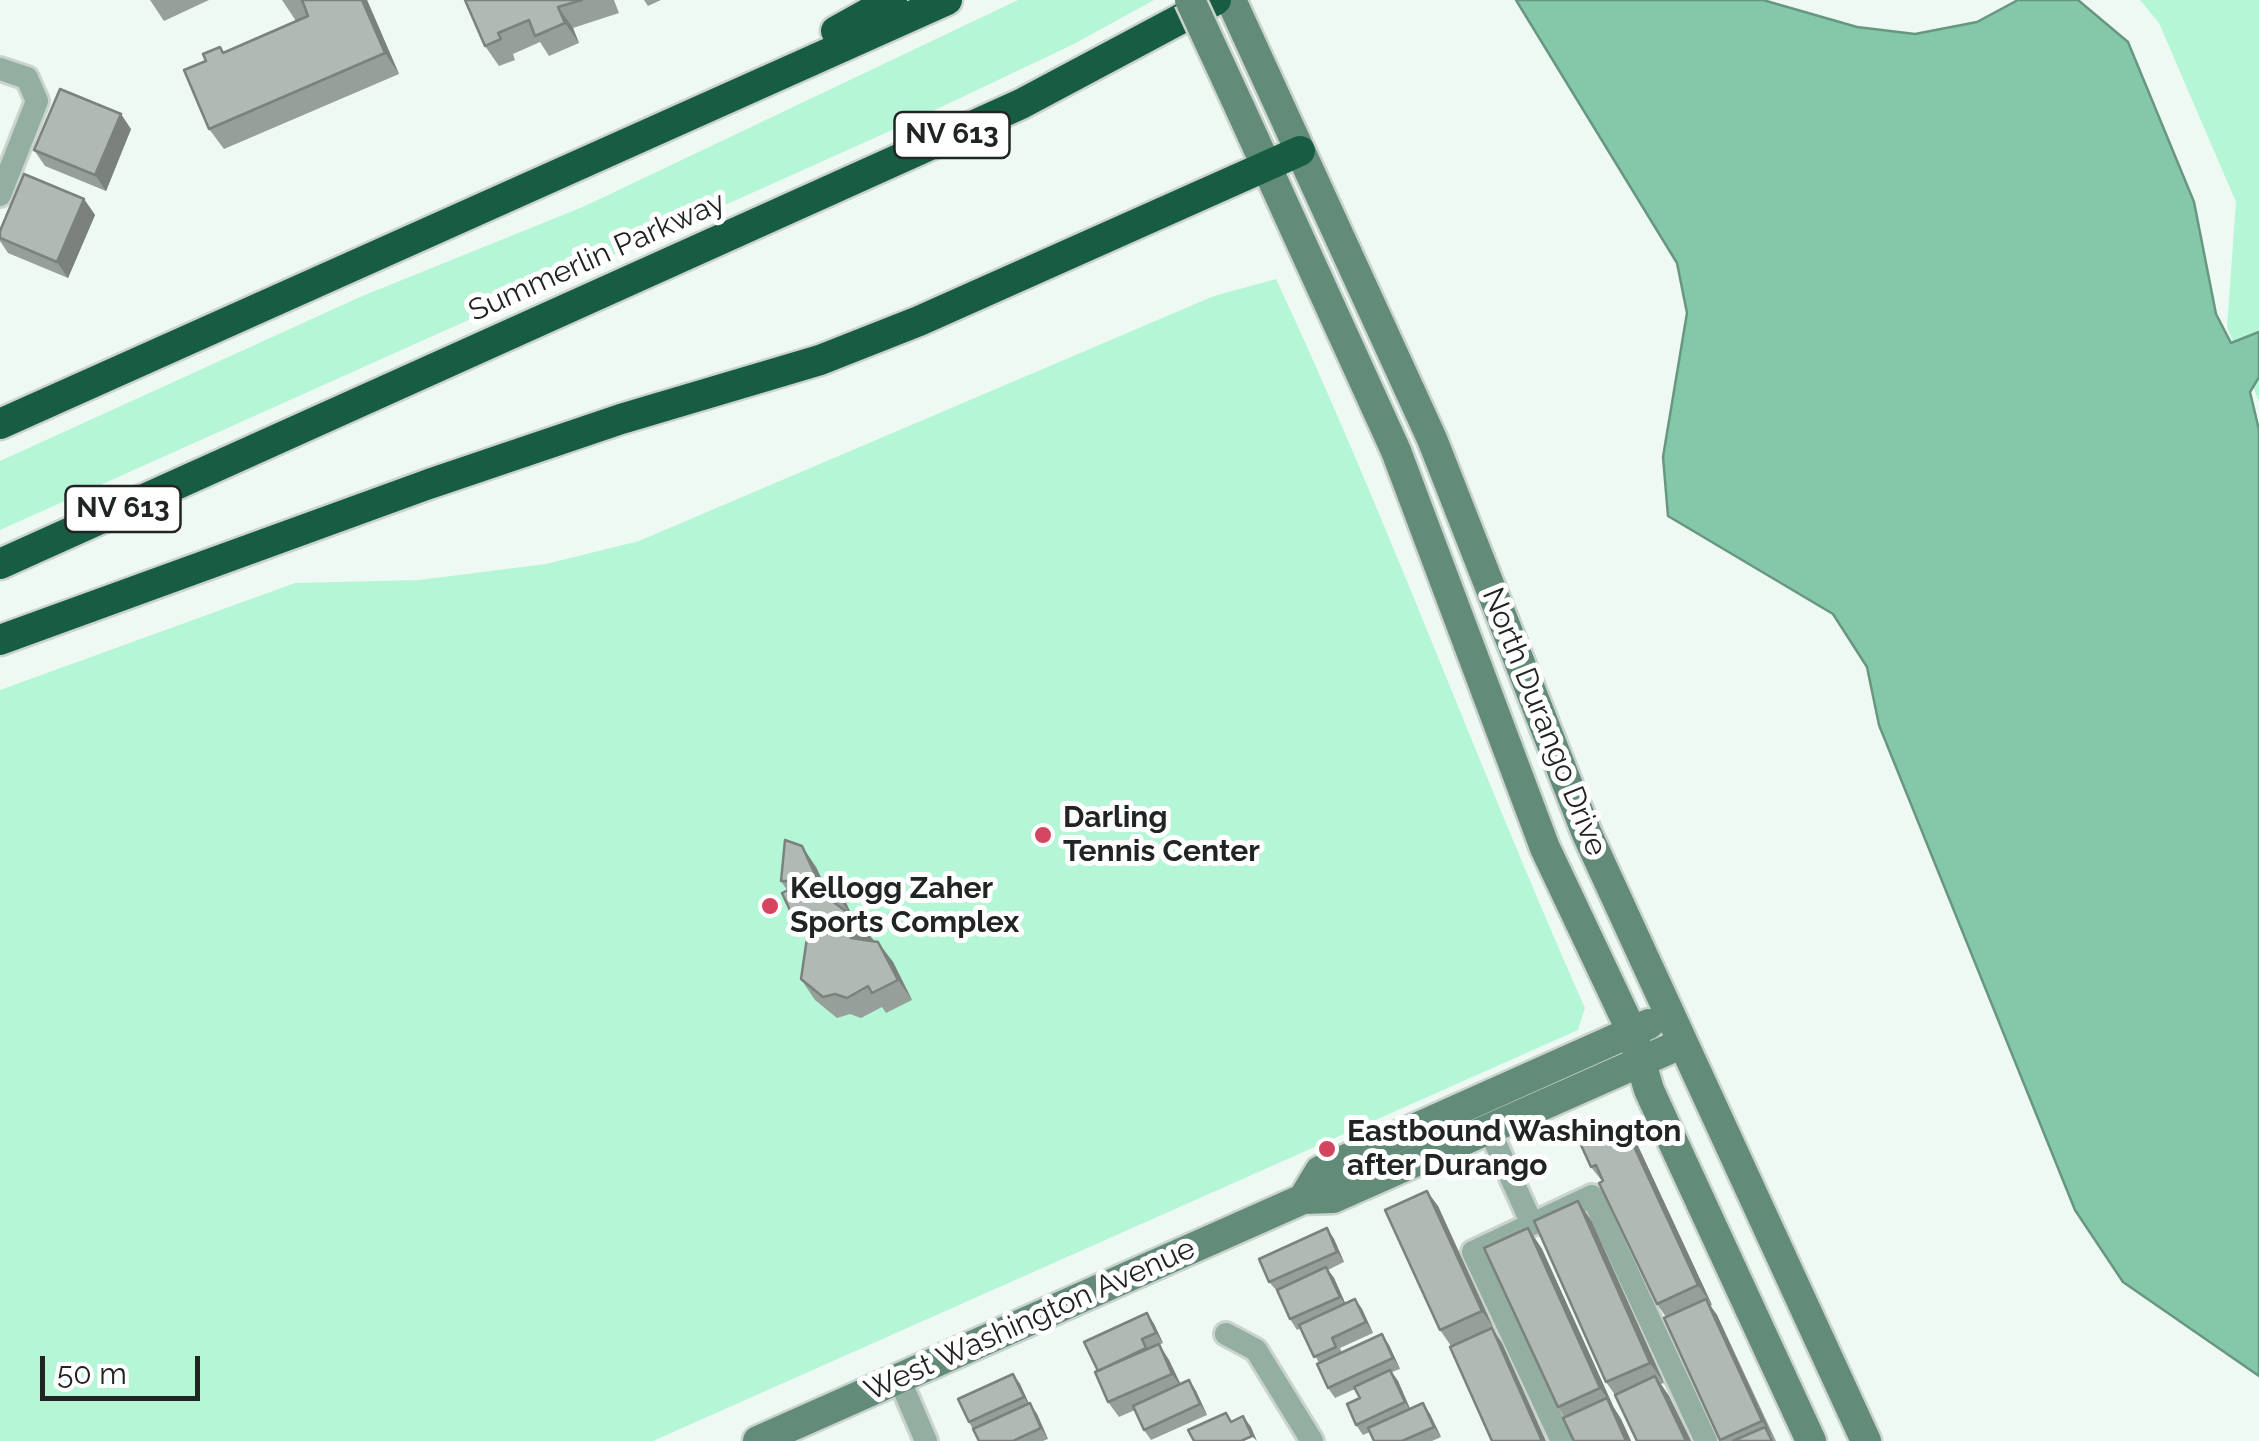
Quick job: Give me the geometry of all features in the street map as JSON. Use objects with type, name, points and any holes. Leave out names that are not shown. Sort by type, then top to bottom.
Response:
[{"type":"highway","points":[[641,138],[892,0]]},
{"type":"highway","points":[[0,424],[947,0]]},
{"type":"highway","name":"Summerlin Parkway","points":[[0,564],[1021,104],[1216,0]]},
{"type":"highway","points":[[0,640],[551,442],[820,360],[919,321],[1300,150]]},
{"type":"main road","name":"North Durango Drive","points":[[1190,0],[1396,452],[1545,848],[1632,1032],[1638,1063],[1812,1441]]},
{"type":"main road","name":"North Durango Drive","points":[[1231,0],[1432,439],[1587,834],[1866,1441]]},
{"type":"main road","name":"West Washington Avenue","points":[[1303,1199],[1320,1171],[1632,1032],[1677,1029]]},
{"type":"main road","name":"West Washington Avenue","points":[[758,1441],[1303,1199],[1333,1198],[1638,1063],[1677,1029]]},
{"type":"street","points":[[0,68],[20,73],[34,87],[34,115],[0,195]]},
{"type":"street","points":[[1489,1129],[1532,1224]]},
{"type":"street","points":[[1562,1441],[1473,1252],[1592,1196],[1706,1441]]},
{"type":"street","points":[[1226,1334],[1256,1350],[1312,1441]]},
{"type":"street","points":[[899,1378],[926,1441]]},
{"type":"shaded area","points":[[1018,0],[1154,0],[1074,44],[899,127],[0,530],[0,461],[360,297],[585,206]]},
{"type":"shaded area","points":[[1516,0],[1763,0],[1857,27],[1915,34],[1977,22],[2018,0],[2078,0],[2128,42],[2194,202],[2216,314],[2231,343],[2259,332],[2259,377],[2250,392],[2259,430],[2259,1376],[2123,1282],[2075,1210],[1879,725],[1867,667],[1833,614],[1668,516],[1663,457],[1687,313],[1677,263]]},
{"type":"shaded area","points":[[2140,0],[2259,0],[2259,401],[2227,327],[2236,202],[2159,23]]},
{"type":"shaded area","name":"Kellogg Zaher Sports Complex","points":[[1276,279],[1356,460],[1585,1008],[1578,1030],[653,1441],[0,1441],[0,690],[295,583],[419,580],[546,564],[639,541],[1214,296]]},
{"type":"building","points":[[302,0],[362,0],[385,53],[209,129],[184,70],[206,61],[203,54],[220,47],[223,53],[308,16]]},
{"type":"building","points":[[465,0],[582,0],[558,7],[565,23],[535,36],[529,20],[498,33],[501,39],[485,46]]},
{"type":"building","points":[[60,89],[121,114],[95,175],[34,150]]},
{"type":"building","points":[[24,174],[84,199],[57,262],[0,238]]},
{"type":"building","points":[[785,840],[802,846],[818,881],[830,880],[837,896],[832,901],[858,920],[851,938],[878,942],[898,980],[872,993],[868,986],[847,998],[835,994],[823,997],[801,979],[807,938],[804,917],[795,921],[782,893],[792,888],[791,881],[781,881]]},
{"type":"building","points":[[1624,1125],[1698,1285],[1657,1304],[1599,1183],[1603,1181],[1596,1165],[1591,1167],[1581,1145]]},
{"type":"building","points":[[1427,1191],[1482,1311],[1440,1330],[1385,1210]]},
{"type":"building","points":[[1578,1201],[1650,1363],[1606,1382],[1534,1221]]},
{"type":"building","points":[[1327,1228],[1337,1252],[1269,1282],[1259,1259]]},
{"type":"building","points":[[1528,1228],[1600,1388],[1558,1407],[1484,1248]]},
{"type":"building","points":[[1326,1267],[1340,1297],[1290,1319],[1277,1290]]},
{"type":"building","points":[[1355,1299],[1366,1322],[1332,1338],[1336,1347],[1314,1357],[1299,1325]]},
{"type":"building","points":[[1706,1299],[1762,1421],[1720,1440],[1664,1318]]},
{"type":"building","points":[[1147,1313],[1156,1333],[1142,1339],[1146,1348],[1098,1371],[1084,1342]]},
{"type":"building","points":[[1492,1328],[1542,1441],[1492,1441],[1450,1347]]},
{"type":"building","points":[[1382,1334],[1393,1358],[1328,1388],[1317,1364]]},
{"type":"building","points":[[1159,1344],[1172,1374],[1108,1402],[1095,1372]]},
{"type":"building","points":[[1390,1370],[1405,1402],[1356,1425],[1347,1404],[1360,1398],[1354,1387]]},
{"type":"building","points":[[1013,1374],[1024,1397],[969,1422],[958,1399]]},
{"type":"building","points":[[1655,1376],[1686,1441],[1637,1441],[1615,1395]]},
{"type":"building","points":[[1189,1380],[1200,1404],[1144,1430],[1133,1406]]},
{"type":"building","points":[[1607,1398],[1626,1441],[1574,1441],[1563,1418]]},
{"type":"building","points":[[1030,1403],[1041,1428],[1013,1441],[979,1441],[973,1429]]},
{"type":"building","points":[[1423,1403],[1434,1427],[1402,1441],[1374,1441],[1368,1428]]},
{"type":"building","points":[[1226,1413],[1231,1422],[1243,1416],[1252,1436],[1241,1441],[1194,1441],[1188,1430]]},
{"type":"building","points":[[1765,1427],[1772,1441],[1733,1441]]},
{"type":"place","name":"Darling Tennis Center","points":[[1043,835]]},
{"type":"place","name":"Kellogg Zaher Sports Complex","points":[[770,906]]},
{"type":"place","name":"Eastbound Washington after Durango","points":[[1327,1149]]}]
